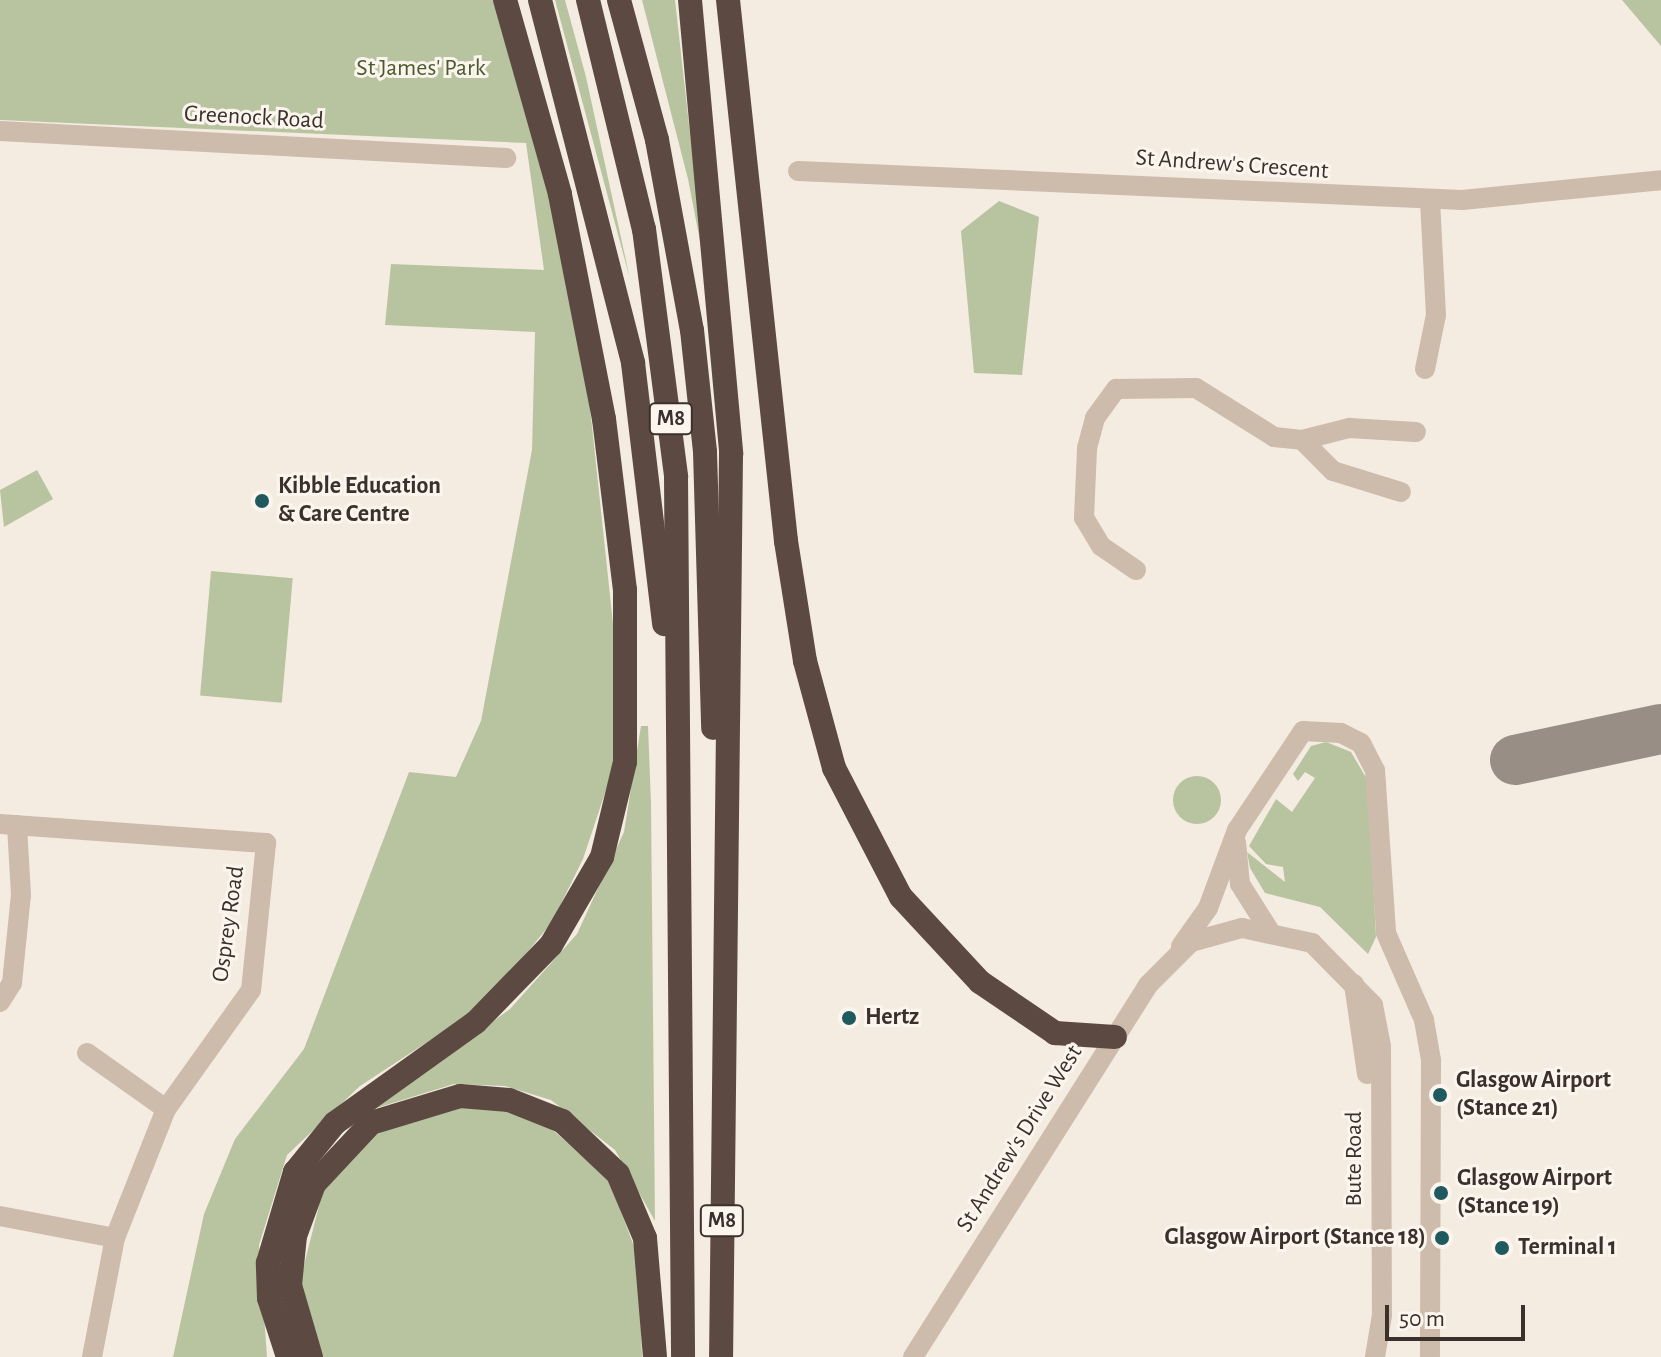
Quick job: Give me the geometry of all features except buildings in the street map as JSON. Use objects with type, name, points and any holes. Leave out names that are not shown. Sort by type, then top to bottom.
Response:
[{"type":"highway","points":[[288,1357],[269,1298],[268,1263],[295,1172],[335,1123],[476,1022],[551,945],[602,857],[625,762],[625,590],[604,419],[560,194],[505,0]]},
{"type":"highway","name":"M8","points":[[540,0],[633,363],[658,535],[680,846]]},
{"type":"highway","name":"M8","points":[[588,0],[644,229],[669,394],[678,533],[683,1357]]},
{"type":"highway","name":"M8","points":[[619,0],[673,220],[705,452],[723,1085]]},
{"type":"highway","name":"M8","points":[[690,0],[731,454],[721,1357]]},
{"type":"highway","points":[[728,0],[786,541],[805,661],[834,768],[901,897],[980,982],[1055,1033],[1115,1037]]},
{"type":"highway","points":[[311,1357],[290,1285],[295,1236],[314,1184],[371,1123],[460,1096],[509,1100],[562,1121],[618,1174],[645,1238],[655,1357]]},
{"type":"street","name":"Greenock Road","points":[[0,131],[506,158]]},
{"type":"street","name":"St Andrew's Crescent","points":[[798,171],[1430,200],[1661,180]]},
{"type":"street","points":[[1425,369],[1436,315],[1430,200]]},
{"type":"street","points":[[1136,570],[1101,546],[1084,518],[1087,448],[1106,396],[1129,385],[1196,388],[1254,429],[1302,440],[1349,428],[1416,432]]},
{"type":"street","points":[[1302,440],[1333,471],[1401,492]]},
{"type":"street","name":"St Andrew's Drive West","points":[[913,1357],[1115,1037],[1208,908],[1237,830],[1303,731],[1341,733],[1361,743],[1375,770],[1386,933],[1424,1020],[1431,1060],[1430,1357]]},
{"type":"street","points":[[0,1002],[12,983],[20,910],[8,824]]},
{"type":"street","name":"Osprey Road","points":[[8,824],[266,843],[251,990],[166,1109],[115,1238],[92,1357]]},
{"type":"street","points":[[1237,830],[1240,884],[1269,930]]},
{"type":"street","name":"St Andrew's Drive West","points":[[1177,952],[1219,932],[1269,930]]},
{"type":"street","name":"Bute Road","points":[[1269,930],[1312,943],[1354,984],[1367,1049],[1370,1349]]},
{"type":"street","points":[[87,1053],[166,1109]]},
{"type":"street","points":[[0,1216],[115,1238]]},
{"type":"green space","name":"St James' Park","points":[[0,0],[493,0],[526,95],[582,332],[618,671],[614,766],[583,859],[552,922],[484,1005],[360,1086],[287,1155],[259,1245],[267,1357],[173,1357],[204,1214],[235,1139],[304,1049],[409,772],[456,777],[481,721],[532,450],[535,332],[385,325],[391,264],[544,270],[526,143],[0,120]]},
{"type":"green space","points":[[555,0],[565,0],[586,77],[630,279]]},
{"type":"green space","points":[[642,0],[675,0],[705,267],[688,179]]},
{"type":"green space","points":[[1622,0],[1661,0],[1661,46]]},
{"type":"green space","points":[[999,201],[1039,217],[1022,375],[974,373],[961,231]]},
{"type":"green space","points":[[37,470],[53,499],[4,527],[0,490]]},
{"type":"green space","points":[[211,571],[293,578],[282,703],[200,696]]},
{"type":"green space","points":[[641,726],[648,726],[651,803],[655,1221],[615,1150],[551,1100],[505,1086],[454,1084],[370,1110],[510,1009],[577,934],[624,832]]},
{"type":"green space","points":[[1326,742],[1351,752],[1368,781],[1376,937],[1368,954],[1320,907],[1265,893],[1250,868],[1247,852],[1285,882],[1283,867],[1266,864],[1249,846],[1276,799],[1292,812],[1315,778],[1305,772],[1298,781],[1293,774],[1311,746]]},
{"type":"green space","points":[[1197,776],[1214,783],[1221,800],[1214,817],[1197,824],[1180,817],[1173,800],[1180,783]]},
{"type":"green space","points":[[443,1107],[496,1108],[545,1123],[609,1180],[638,1257],[642,1357],[321,1357],[300,1281],[324,1186],[370,1137]]},
{"type":"taxiway","points":[[1515,760],[1661,729]]},
{"type":"place","name":"Kibble Education & Care Centre","points":[[262,501]]},
{"type":"place","name":"Hertz","points":[[849,1018]]},
{"type":"place","name":"Glasgow Airport (Stance 21)","points":[[1440,1095]]},
{"type":"place","name":"Glasgow Airport (Stance 19)","points":[[1441,1193]]},
{"type":"place","name":"Glasgow Airport (Stance 18)","points":[[1442,1238]]},
{"type":"place","name":"Terminal 1","points":[[1502,1248]]}]
